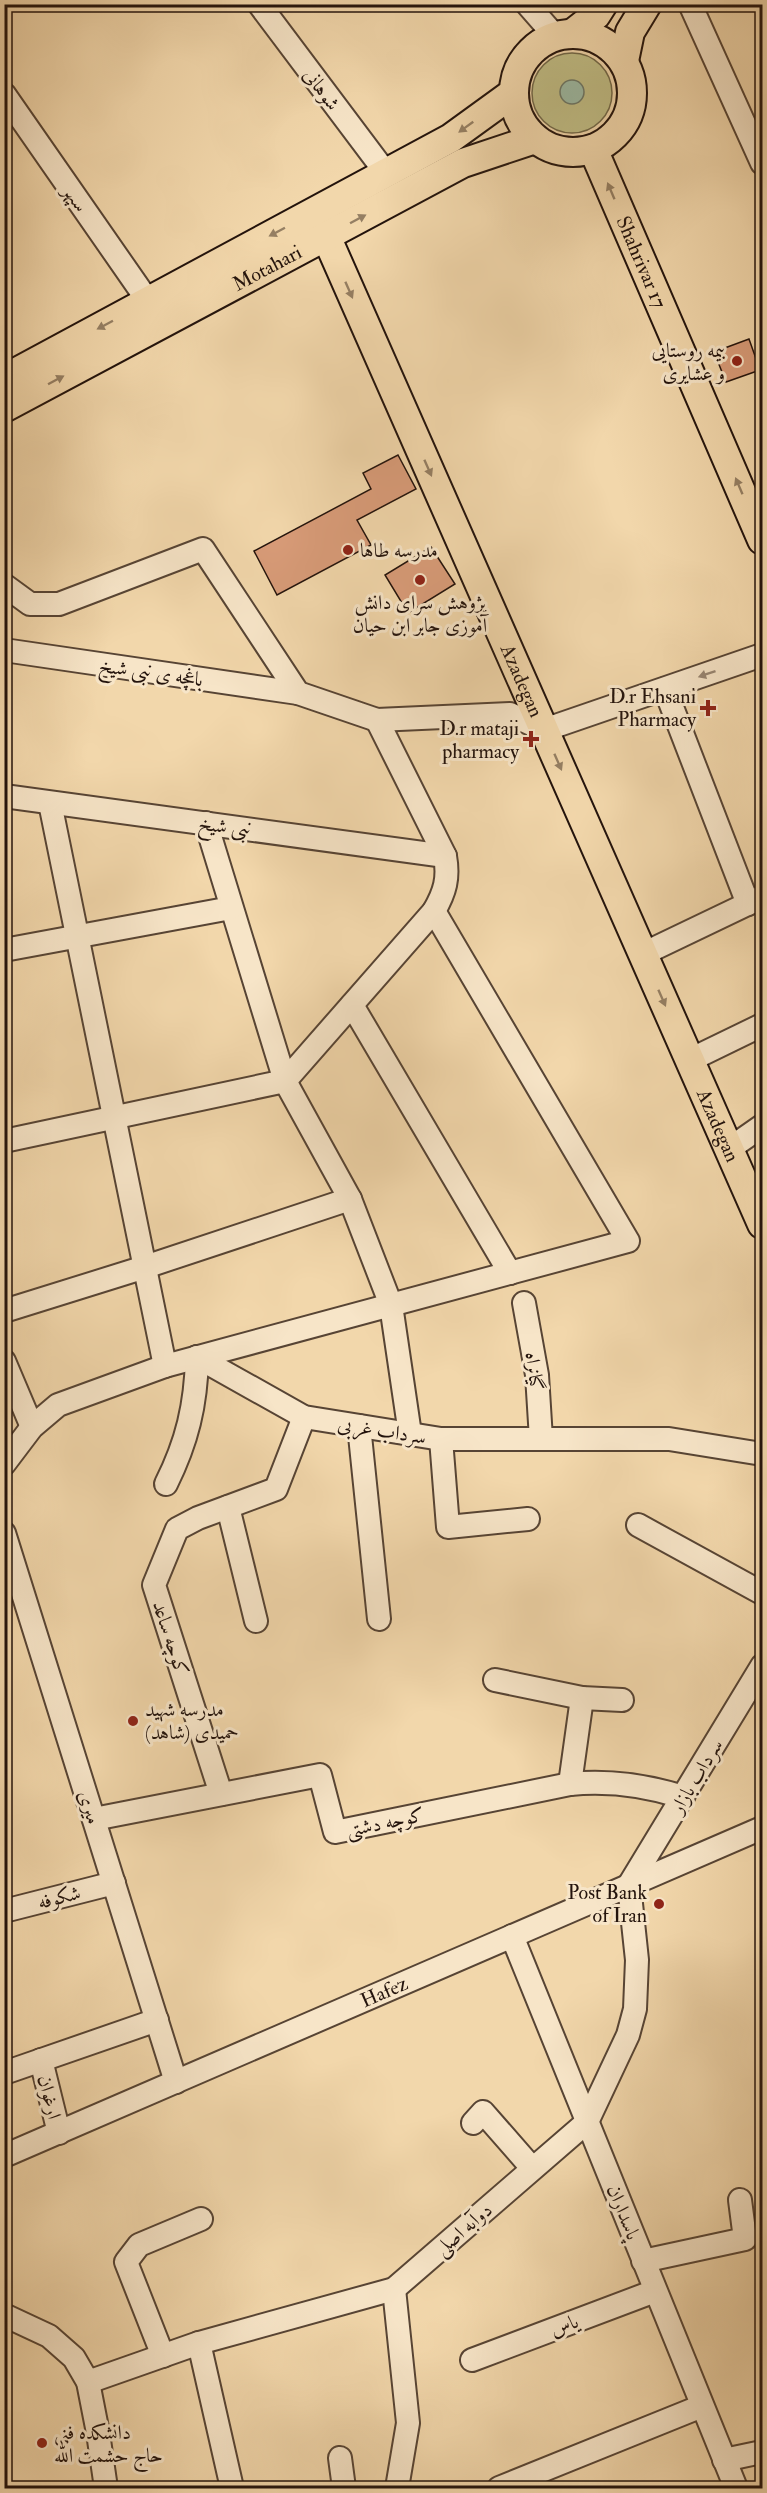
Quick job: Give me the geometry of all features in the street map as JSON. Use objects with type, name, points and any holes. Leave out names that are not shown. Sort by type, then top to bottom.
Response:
[{"type":"main road","points":[[564,35],[591,36],[608,45],[624,61],[630,73],[633,92],[630,110],[622,127],[609,140],[593,149],[574,153],[556,150],[535,139],[525,129],[516,112],[513,93],[516,75],[525,58],[538,45],[564,35],[596,15],[603,4]]},
{"type":"main road","points":[[624,61],[630,32],[647,4]]},
{"type":"main road","name":"Motahari","points":[[4,379],[451,138],[513,93]]},
{"type":"main road","name":"Motahari","points":[[4,408],[463,163],[535,139]]},
{"type":"main road","name":"Shahrivar 17","points":[[593,149],[762,540]]},
{"type":"main road","name":"Azadegan","points":[[326,236],[762,1224]]},
{"type":"street","name":"شوهانی","points":[[259,4],[386,173]]},
{"type":"street","points":[[527,4],[564,35]]},
{"type":"street","points":[[690,4],[762,163]]},
{"type":"street","name":"سپهر","points":[[4,94],[148,302]]},
{"type":"street","points":[[4,585],[30,604],[59,604],[203,549],[298,693]]},
{"type":"street","name":"باغچه ی نبی شیخ","points":[[4,650],[298,693],[376,720]]},
{"type":"street","points":[[4,1141],[285,1081],[434,911],[445,892],[448,873],[445,856],[376,720],[510,714],[544,730],[762,655]]},
{"type":"street","points":[[643,954],[755,901],[664,689]]},
{"type":"street","name":"نبی شیخ","points":[[4,796],[445,856]]},
{"type":"street","points":[[50,803],[165,1366]]},
{"type":"street","points":[[206,824],[285,1081],[350,1199],[391,1305],[410,1434]]},
{"type":"street","points":[[4,950],[231,908]]},
{"type":"street","points":[[4,1464],[32,1427],[58,1405],[165,1366],[628,1241],[434,911]]},
{"type":"street","points":[[352,1005],[510,1273]]},
{"type":"street","points":[[690,1060],[762,1025]]},
{"type":"street","points":[[729,1149],[762,1127]]},
{"type":"street","points":[[4,1311],[350,1199]]},
{"type":"street","name":"گیانراه","points":[[524,1303],[537,1375],[541,1439]]},
{"type":"street","points":[[166,1484],[182,1452],[196,1389],[196,1357]]},
{"type":"street","name":"سرداب غربی","points":[[196,1357],[304,1417],[441,1439],[669,1439],[762,1455]]},
{"type":"street","points":[[4,1361],[32,1427]]},
{"type":"street","points":[[256,1621],[228,1507],[276,1489],[304,1417]]},
{"type":"street","points":[[359,1426],[379,1619]]},
{"type":"street","points":[[441,1439],[448,1527],[528,1519]]},
{"type":"street","name":"کوچه ساعد","points":[[221,1794],[154,1586],[177,1529],[228,1507]]},
{"type":"street","points":[[638,1525],[762,1593]]},
{"type":"street","name":"میری","points":[[4,1533],[176,2082]]},
{"type":"street","name":"سرداب بازار","points":[[629,1886],[762,1666]]},
{"type":"street","points":[[495,1680],[582,1698],[622,1700]]},
{"type":"street","points":[[570,1784],[582,1698]]},
{"type":"street","name":"کوچه دشتی","points":[[94,1819],[320,1775],[335,1832],[570,1784],[616,1782],[638,1785],[683,1797]]},
{"type":"street","name":"Hafez","points":[[4,2157],[762,1828]]},
{"type":"street","name":"شکوفه","points":[[4,1911],[114,1883]]},
{"type":"street","name":"دوآبه اصلی","points":[[88,2382],[199,2343],[394,2289],[587,2122],[628,2035],[635,2009],[636,1960],[629,1886]]},
{"type":"street","name":"پاسداران","points":[[512,1936],[736,2488]]},
{"type":"street","points":[[4,2073],[157,2020]]},
{"type":"street","name":"ارغوان","points":[[41,2060],[59,2133]]},
{"type":"street","points":[[473,2123],[483,2112],[532,2168]]},
{"type":"street","points":[[644,2260],[745,2239],[740,2200]]},
{"type":"street","points":[[163,2356],[126,2262],[139,2245],[201,2218]]},
{"type":"street","points":[[394,2289],[408,2422],[397,2488]]},
{"type":"street","name":"یاس","points":[[472,2360],[656,2291]]},
{"type":"street","points":[[4,2315],[49,2336],[74,2358],[88,2382],[106,2488]]},
{"type":"street","points":[[199,2343],[231,2488]]},
{"type":"street","points":[[499,2488],[702,2406]]},
{"type":"street","points":[[724,2460],[762,2452]]},
{"type":"street","points":[[340,2458],[344,2488]]},
{"type":"shaded area","points":[[572,53],[587,56],[600,65],[609,78],[612,93],[609,108],[600,121],[587,130],[572,133],[557,130],[544,121],[535,108],[532,93],[535,78],[544,65],[557,56]]},
{"type":"shaded area","points":[[572,80],[577,81],[583,87],[583,97],[577,103],[572,104],[567,103],[561,97],[560,92],[561,87],[567,81]]},
{"type":"building","name":"بیمه روستایی و عشایری","points":[[749,339],[760,370],[726,382],[714,352]]},
{"type":"building","points":[[398,455],[416,489],[357,520],[371,545],[277,595],[254,551],[371,489],[363,473]]},
{"type":"building","name":"پژوهش سرای دانش آموزی جابر ابن حیان","points":[[431,547],[455,584],[408,613],[385,575]]},
{"type":"place","name":"بیمه روستایی و عشایری","points":[[737,361]]},
{"type":"place","name":"مدرسه طاها","points":[[348,550]]},
{"type":"place","name":"پژوهش سرای دانش آموزی جابر ابن حیان","points":[[420,580]]},
{"type":"place","name":"D.r Ehsani Pharmacy","points":[[708,708]]},
{"type":"place","name":"D.r mataji pharmacy","points":[[531,739]]},
{"type":"place","name":"مدرسه شهید حمیدی (شاهد)","points":[[133,1721]]},
{"type":"place","name":"Post Bank of Iran","points":[[659,1904]]},
{"type":"place","name":"دانشکده فنی حاج حشمت الله","points":[[42,2443]]}]
